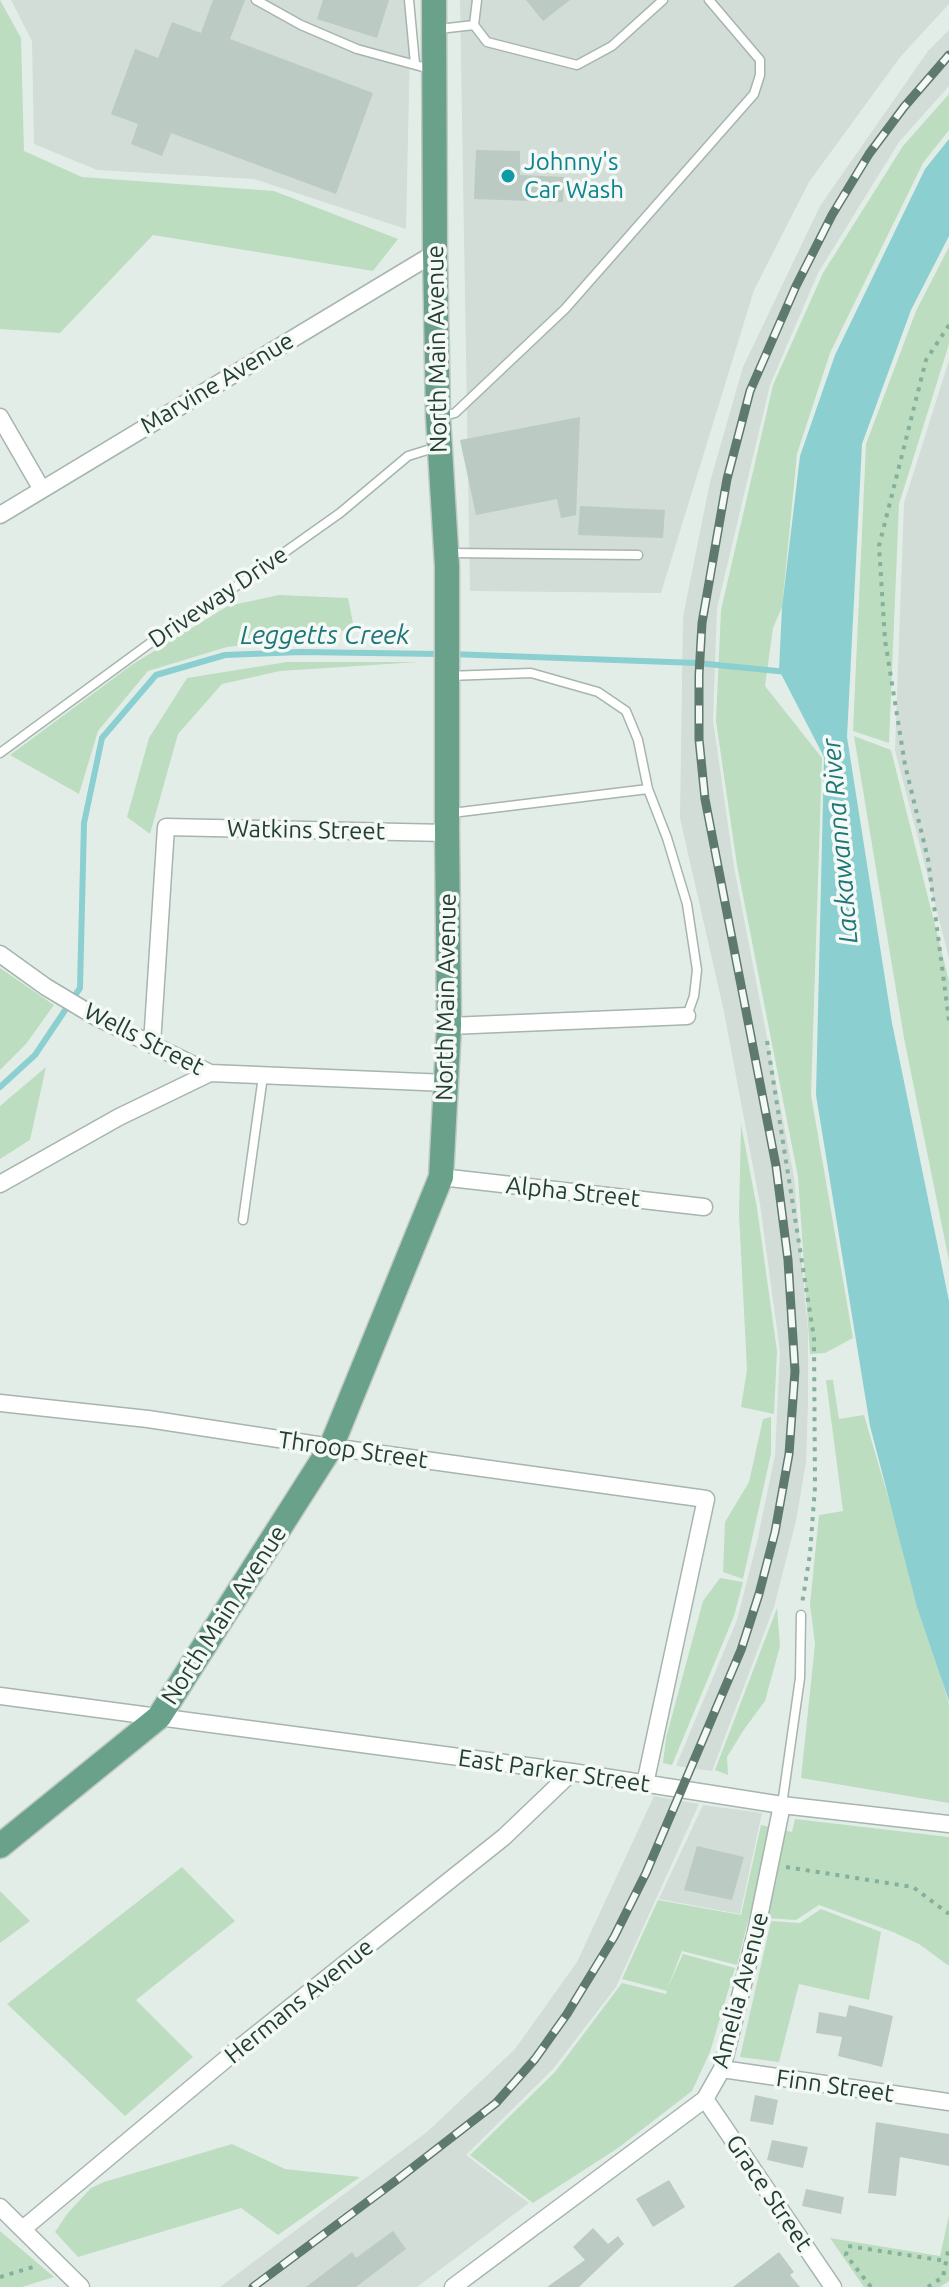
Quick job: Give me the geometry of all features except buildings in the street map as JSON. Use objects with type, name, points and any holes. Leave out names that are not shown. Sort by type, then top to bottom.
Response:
[{"type":"main road","name":"North Main Avenue","points":[[0,1846],[159,1717],[331,1447],[441,1177],[449,1026],[447,618],[435,253],[424,67],[434,30],[434,0]]},
{"type":"street","name":"Marvine Avenue","points":[[0,515],[435,253]]},
{"type":"street","points":[[0,417],[41,488]]},
{"type":"street","name":"Watkins Street","points":[[152,1044],[166,827],[447,823]]},
{"type":"street","name":"Wells Street","points":[[0,954],[96,1017],[210,1073],[447,1083]]},
{"type":"street","points":[[449,1026],[687,1016]]},
{"type":"street","points":[[0,1184],[119,1117],[210,1073]]},
{"type":"street","name":"Alpha Street","points":[[441,1177],[704,1207]]},
{"type":"street","name":"Throop Street","points":[[0,1403],[148,1419],[706,1499],[645,1784]]},
{"type":"street","name":"East Parker Street","points":[[0,1696],[572,1772],[782,1805],[949,1824]]},
{"type":"street","name":"Hermans Avenue","points":[[24,2228],[238,2049],[504,1837],[572,1772]]},
{"type":"street","name":"Amelia Avenue","points":[[456,2286],[705,2099],[722,2069],[782,1805]]},
{"type":"street","name":"Finn Street","points":[[722,2069],[949,2102]]},
{"type":"street","name":"Grace Street","points":[[705,2099],[833,2287]]},
{"type":"street","points":[[0,2207],[81,2287]]},
{"type":"lane","points":[[256,0],[301,25],[357,49],[424,67],[409,0]]},
{"type":"lane","points":[[477,0],[474,25],[487,42],[577,65],[612,46],[663,0]]},
{"type":"lane","points":[[438,417],[455,413],[565,309],[754,94],[760,75],[760,60],[709,0]]},
{"type":"lane","points":[[434,30],[474,25]]},
{"type":"lane","name":"Driveway Drive","points":[[0,753],[156,638],[340,513],[408,456],[439,447]]},
{"type":"lane","points":[[446,553],[638,555]]},
{"type":"lane","points":[[447,672],[531,673],[598,692],[626,711],[638,740],[648,789],[687,904],[697,970],[694,996],[687,1016]]},
{"type":"lane","points":[[447,823],[648,789]]},
{"type":"lane","points":[[243,1220],[263,1076]]},
{"type":"lane","name":"Amelia Avenue","points":[[782,1805],[800,1678],[801,1615]]},
{"type":"path","points":[[949,325],[926,360],[879,546],[885,640],[905,765],[928,859],[949,1021]]},
{"type":"path","points":[[767,1041],[814,1338],[815,1487],[801,1615]]},
{"type":"path","points":[[771,1864],[913,1887],[949,1914]]},
{"type":"path","points":[[871,2287],[846,2255],[848,2246],[946,2261]]},
{"type":"path","points":[[928,2287],[943,2277],[949,2246]]},
{"type":"path","points":[[0,2277],[54,2261]]},
{"type":"shaded area","points":[[11,0],[411,0],[406,229],[254,179],[97,170],[34,144],[32,41]]},
{"type":"shaded area","points":[[460,0],[949,0],[949,4],[901,56],[809,182],[754,290],[661,593],[470,591]]},
{"type":"shaded area","points":[[949,30],[949,86],[899,142],[818,273],[770,385],[717,608],[713,720],[734,867],[794,1177],[808,1331],[806,1462],[796,1521],[774,1607],[712,1771],[676,1766],[737,1620],[757,1542],[775,1455],[780,1352],[760,1204],[724,1012],[680,818],[683,617],[710,482],[743,367],[820,206],[928,51]]},
{"type":"shaded area","points":[[949,360],[949,958],[895,750],[904,503]]},
{"type":"shaded area","points":[[654,1796],[699,1804],[616,1987],[553,2069],[466,2155],[529,2203],[417,2287],[220,2287],[427,2132],[515,2049],[577,1962]]},
{"type":"shaded area","points":[[703,1805],[762,1813],[740,1914],[659,1899]]},
{"type":"green space","points":[[0,0],[21,38],[24,151],[82,177],[274,191],[398,239],[373,271],[153,235],[60,333],[0,329]]},
{"type":"green space","points":[[949,94],[949,130],[923,163],[830,353],[797,454],[782,607],[773,628],[765,686],[822,758],[811,1095],[853,1338],[825,1353],[810,1354],[798,1177],[737,865],[716,721],[721,610],[773,385],[823,273],[903,146]]},
{"type":"green space","points":[[949,247],[949,344],[899,504],[889,743],[853,731],[866,444],[916,311]]},
{"type":"green space","points":[[279,595],[348,598],[354,628],[305,639],[227,647],[148,671],[98,731],[79,794],[10,755],[133,664],[228,606]]},
{"type":"green space","points":[[287,662],[419,662],[280,671],[222,684],[178,734],[150,834],[127,817],[149,738],[187,678]]},
{"type":"green space","points":[[854,736],[891,750],[949,981],[949,1261],[904,1038]]},
{"type":"green space","points":[[0,968],[54,1005],[26,1044],[0,1070]]},
{"type":"green space","points":[[46,1067],[30,1140],[0,1159],[0,1106]]},
{"type":"green space","points":[[741,1124],[757,1208],[777,1351],[774,1414],[741,1407],[747,1370],[739,1214]]},
{"type":"green space","points":[[826,1380],[833,1380],[839,1419],[864,1415],[949,1704],[949,1803],[801,1778],[815,1644],[810,1604],[819,1515],[843,1511]]},
{"type":"green space","points":[[771,1417],[771,1454],[743,1579],[723,1572],[725,1522],[749,1482],[763,1419]]},
{"type":"green space","points":[[720,1578],[743,1582],[734,1616],[672,1765],[663,1763],[666,1738],[703,1601]]},
{"type":"green space","points":[[777,1608],[780,1646],[765,1701],[727,1757],[728,1775],[715,1770]]},
{"type":"green space","points":[[795,1819],[949,1837],[949,1966],[919,1944],[819,1905],[796,1920],[749,1917],[737,1965],[682,1951],[667,1989],[683,1954],[735,1968],[710,2052],[692,2091],[618,2148],[533,2203],[470,2155],[555,2072],[622,1983],[666,1994],[667,1991],[622,1979],[658,1900],[741,1915],[761,1825],[792,1832]]},
{"type":"green space","points":[[182,1867],[235,1921],[136,2000],[193,2057],[125,2116],[7,2004]]},
{"type":"green space","points":[[0,1891],[30,1921],[0,1943]]},
{"type":"green space","points":[[821,1909],[881,1932],[869,2000],[799,1984],[779,2062],[740,2057],[771,1921],[800,1923]]},
{"type":"green space","points":[[232,2144],[285,2169],[360,2177],[278,2235],[241,2208],[78,2257],[55,2232],[91,2188]]},
{"type":"green space","points":[[949,2215],[949,2281],[940,2287],[864,2287],[830,2238],[940,2256]]},
{"type":"green space","points":[[0,2231],[54,2277],[22,2287],[0,2287]]},
{"type":"water","name":"Lackawanna River","points":[[949,139],[949,236],[911,310],[862,444],[847,737],[892,1023],[949,1301],[949,1701],[917,1607],[870,1426],[816,1095],[824,757],[779,670],[782,607],[800,456],[835,355],[925,169]]},
{"type":"waterway","name":"Leggetts Creek","points":[[0,1087],[35,1055],[80,988],[84,823],[102,738],[156,675],[225,655],[301,652],[439,654]]},
{"type":"waterway","name":"Leggetts Creek","points":[[451,654],[697,663],[787,672]]},
{"type":"railway","points":[[253,2287],[496,2103],[535,2059],[567,2014],[614,1937],[646,1873],[741,1650],[759,1594],[775,1532],[789,1454],[795,1371],[788,1260],[776,1166],[705,799],[699,739],[702,623],[727,479],[750,391],[796,286],[832,215],[869,154],[949,55]]},
{"type":"place","name":"Johnny's Car Wash","points":[[508,176]]}]
